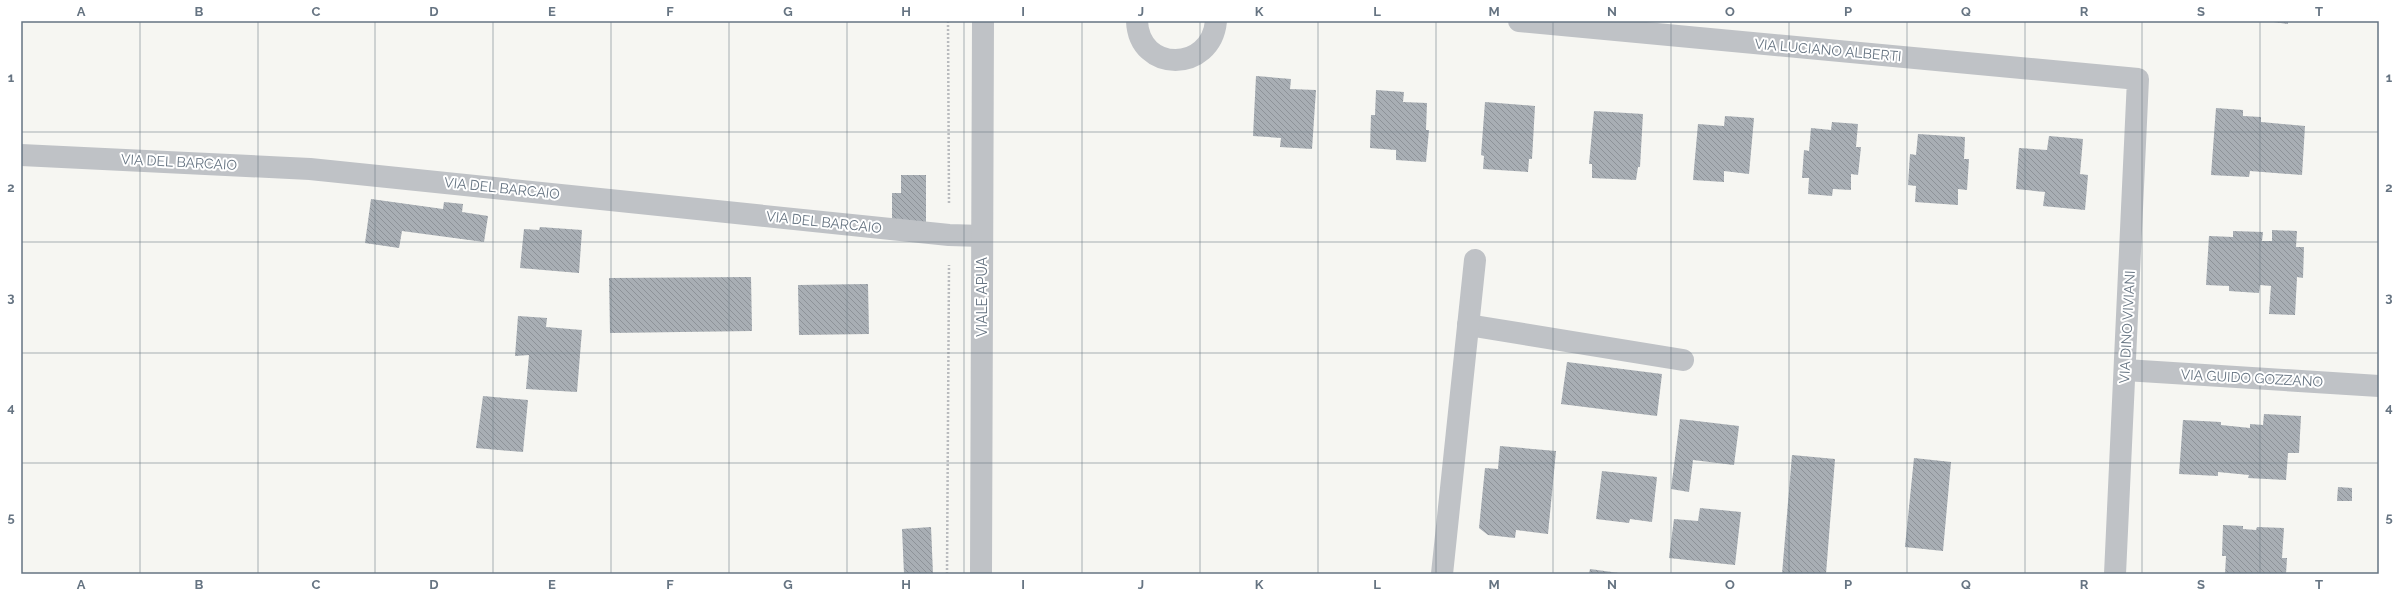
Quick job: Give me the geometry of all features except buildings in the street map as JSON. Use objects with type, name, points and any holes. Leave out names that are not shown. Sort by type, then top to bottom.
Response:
[{"type":"street","name":"VIALE APUA","points":[[981,574],[984,21]]},
{"type":"street","points":[[1136,21],[1137,30],[1143,43],[1151,52],[1163,59],[1176,61],[1189,59],[1210,43],[1215,31],[1216,21]]},
{"type":"street","name":"VIA LUCIANO ALBERTI","points":[[1519,21],[2138,79]]},
{"type":"street","name":"VIA DINO VIVIANI","points":[[2115,574],[2138,79]]},
{"type":"street","name":"VIA DEL BARCAIO","points":[[21,155],[318,170],[949,235],[982,236]]},
{"type":"street","points":[[1442,574],[1475,260]]},
{"type":"street","points":[[1468,325],[1683,360]]},
{"type":"street","name":"VIA GUIDO GOZZANO","points":[[2125,370],[2379,386]]},
{"type":"path","points":[[947,574],[949,235],[948,21]]}]
